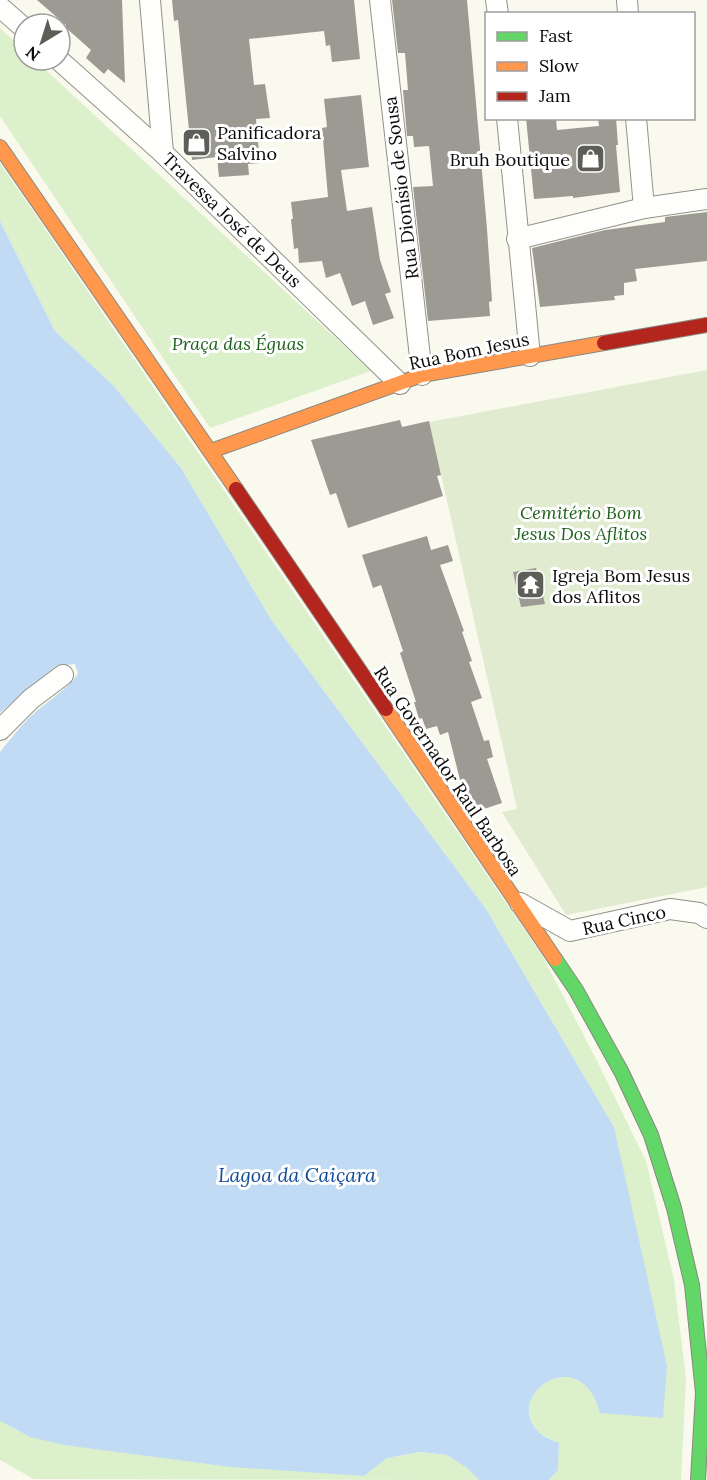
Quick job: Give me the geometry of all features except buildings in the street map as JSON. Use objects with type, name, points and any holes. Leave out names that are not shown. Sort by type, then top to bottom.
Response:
[{"type":"street","points":[[150,0],[163,153]]},
{"type":"street","name":"Rua Dionísio de Sousa","points":[[380,0],[422,375]]},
{"type":"street","points":[[0,7],[12,18]]},
{"type":"street","name":"Travessa José de Deus","points":[[72,72],[163,153],[400,384]]},
{"type":"street","points":[[507,120],[530,356]]},
{"type":"street","points":[[636,120],[644,208]]},
{"type":"street","name":"Rua Governador Raul Barbosa","points":[[0,147],[211,451],[576,990],[622,1073],[651,1135],[674,1208],[692,1285],[705,1394],[698,1480]]},
{"type":"street","points":[[517,239],[644,208],[707,199]]},
{"type":"street","name":"Rua Bom Jesus","points":[[211,451],[422,375],[707,325]]},
{"type":"street","points":[[0,730],[31,699],[63,675]]},
{"type":"street","name":"Rua Cinco","points":[[512,898],[570,931],[670,909],[699,913],[707,918]]},
{"type":"green space","name":"Praça das Éguas","points":[[0,28],[12,39],[12,72],[48,72],[371,371],[210,428],[0,116]]},
{"type":"green space","points":[[0,163],[543,957],[596,1059],[646,1161],[674,1280],[686,1378],[681,1480],[549,1480],[558,1470],[559,1443],[539,1432],[530,1418],[530,1403],[537,1390],[548,1381],[562,1377],[577,1379],[591,1391],[601,1413],[614,1127],[486,909],[272,621],[181,468],[113,385],[55,331],[0,221]]},
{"type":"green space","name":"Cemitério Bom Jesus Dos Aflitos","points":[[707,370],[707,887],[566,915],[502,812],[517,809],[429,422]]},
{"type":"green space","points":[[0,1421],[30,1437],[364,1476],[387,1458],[420,1452],[447,1455],[467,1468],[479,1480],[34,1479],[0,1460]]},
{"type":"water","name":"Lagoa da Caiçara","points":[[0,221],[55,331],[113,385],[181,468],[272,621],[486,909],[614,1127],[667,1366],[663,1418],[600,1413],[590,1391],[577,1380],[562,1377],[548,1381],[537,1391],[530,1403],[530,1418],[541,1434],[559,1443],[558,1470],[549,1480],[479,1480],[467,1468],[447,1455],[420,1452],[387,1458],[364,1476],[231,1467],[64,1445],[30,1437],[0,1421],[0,752],[28,719],[67,687],[78,674],[75,664],[56,666],[0,713]]},
{"type":"traffic: fast","points":[[555,959],[576,990],[622,1073],[651,1135],[674,1208],[692,1285],[703,1393],[698,1480]]},
{"type":"traffic: slow","points":[[0,147],[236,489]]},
{"type":"traffic: slow","points":[[211,451],[422,375],[604,343]]},
{"type":"traffic: slow","points":[[386,709],[555,959]]},
{"type":"traffic: jam","points":[[604,343],[707,325]]},
{"type":"traffic: jam","points":[[236,489],[386,709]]},
{"type":"place","name":"Panificadora Salvino","points":[[196,142]]},
{"type":"place","name":"Bruh Boutique","points":[[591,159]]},
{"type":"place","name":"Igreja Bom Jesus dos Aflitos","points":[[531,585]]}]
